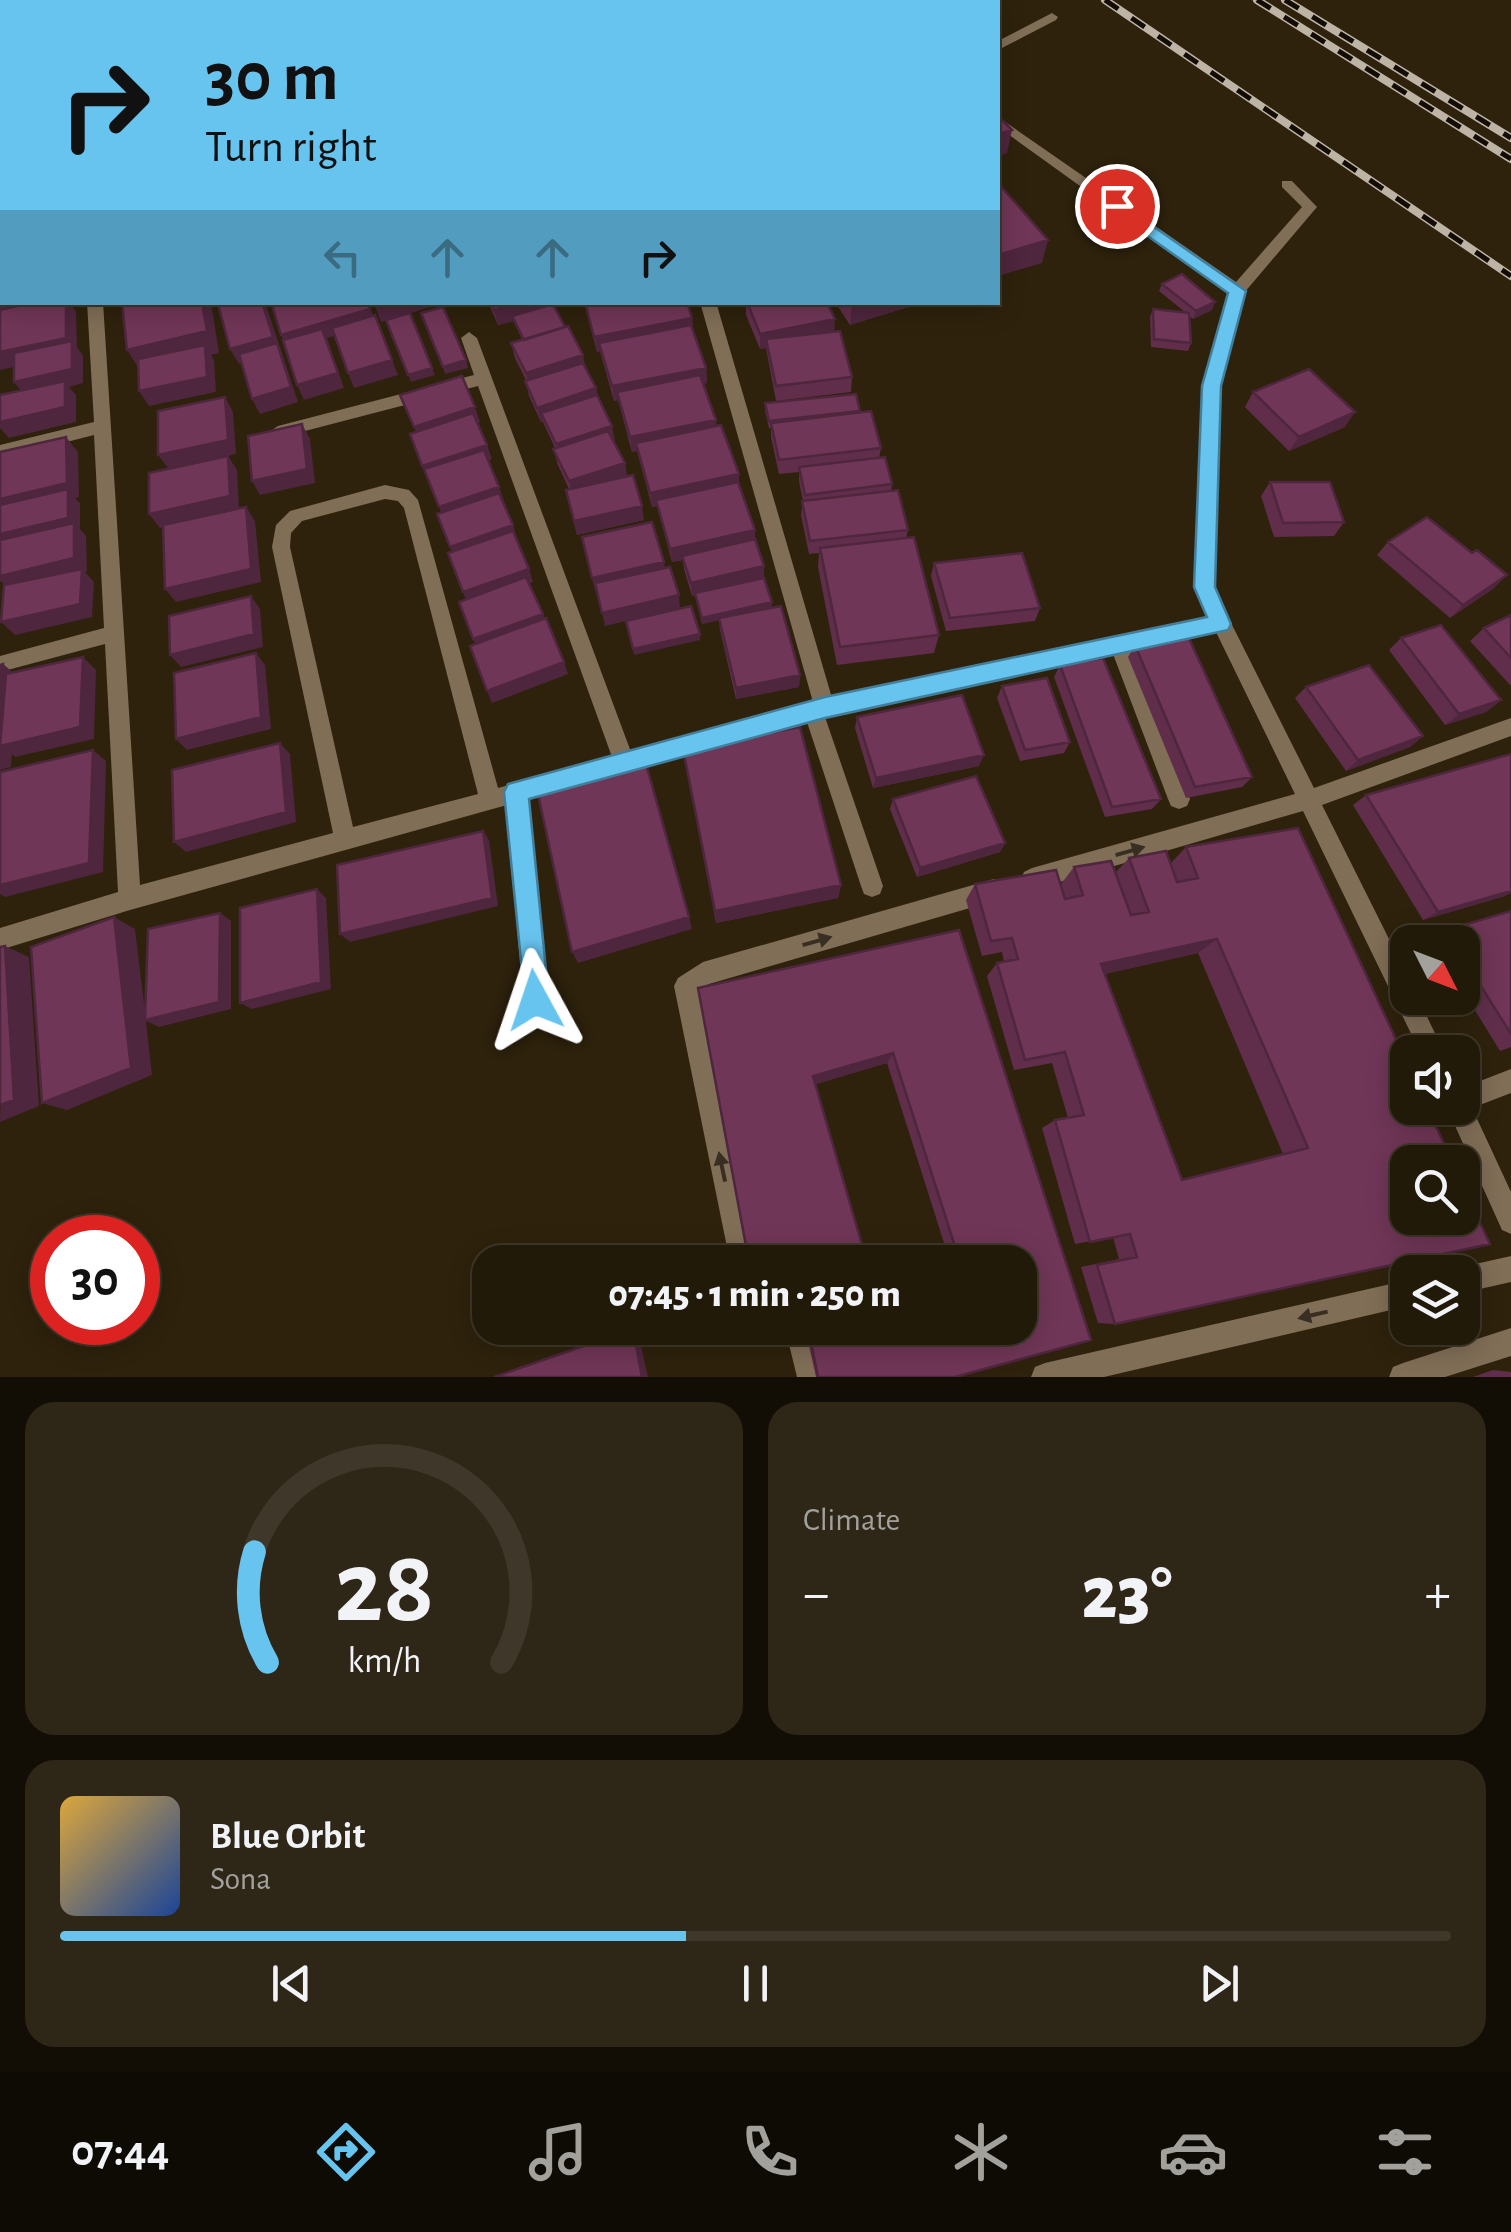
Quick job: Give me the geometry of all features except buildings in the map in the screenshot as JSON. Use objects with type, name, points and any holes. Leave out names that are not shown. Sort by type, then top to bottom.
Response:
[{"type":"street","points":[[1000,45],[1052,17]]},
{"type":"street","points":[[1000,122],[1237,291]]},
{"type":"street","points":[[1287,184],[1310,207],[1237,291],[1212,386],[1204,587],[1424,1035]]},
{"type":"street","points":[[95,305],[130,899]]},
{"type":"street","points":[[709,305],[819,709],[872,886]]},
{"type":"street","points":[[469,338],[626,763]]},
{"type":"street","points":[[268,435],[484,379]]},
{"type":"street","points":[[0,452],[103,426]]},
{"type":"street","points":[[345,840],[281,547],[282,530],[296,516],[385,492],[403,495],[412,505],[490,799]]},
{"type":"street","points":[[0,939],[130,899],[819,709],[1220,624]]},
{"type":"street","points":[[0,664],[114,634]]},
{"type":"street","points":[[1119,645],[1179,799]]},
{"type":"street","points":[[738,1245],[686,996],[686,986],[692,979],[1308,800],[1511,727]]},
{"type":"street","points":[[516,792],[535,1000]]},
{"type":"street","points":[[1480,1093],[1511,1081]]},
{"type":"street","points":[[1467,1125],[1511,1220]]},
{"type":"street","points":[[1480,1276],[1511,1269]]},
{"type":"street","points":[[1044,1377],[1390,1297]]},
{"type":"street","points":[[1404,1377],[1511,1342]]},
{"type":"street","points":[[803,1345],[811,1377]]},
{"type":"railway","points":[[1105,0],[1511,276]]},
{"type":"railway","points":[[1257,0],[1511,159]]},
{"type":"railway","points":[[1285,0],[1511,138]]},
{"type":"route","points":[[535,1000],[516,792],[825,708],[1220,624],[1204,587],[1212,386],[1237,291],[1117,206]]}]
